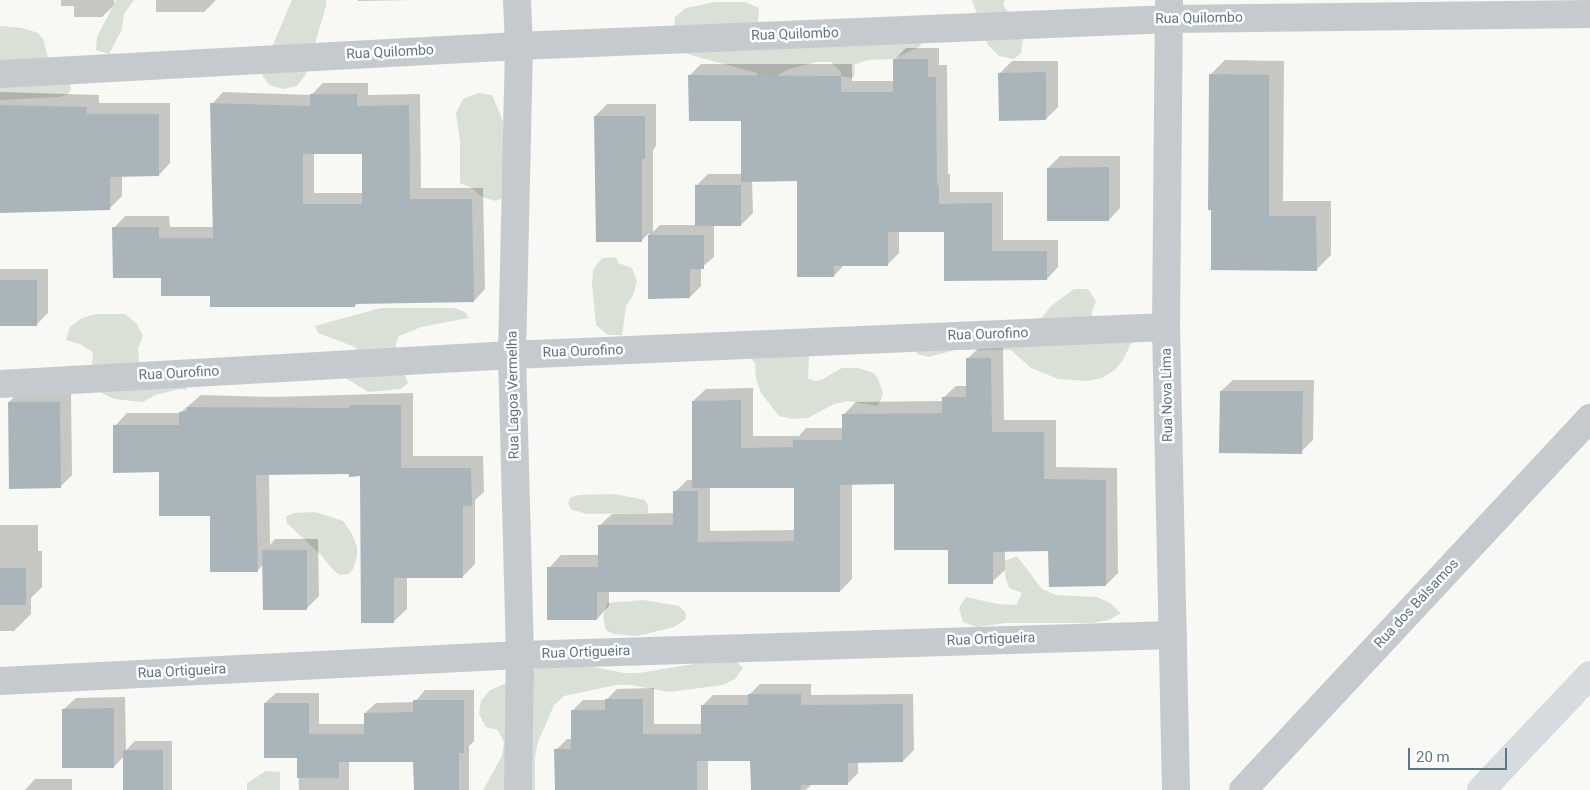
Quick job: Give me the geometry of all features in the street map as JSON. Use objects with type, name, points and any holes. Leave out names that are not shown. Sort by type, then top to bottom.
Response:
[{"type":"highway","points":[[1481,790],[1590,675]]},
{"type":"street","name":"Rua Lagoa Vermelha","points":[[517,0],[519,46],[512,355],[520,655],[518,790]]},
{"type":"street","name":"Rua Quilombo","points":[[0,74],[1170,10],[1590,14]]},
{"type":"street","name":"Rua Nova Lima","points":[[1170,10],[1166,327],[1176,790]]},
{"type":"street","name":"Rua Ourofino","points":[[0,384],[512,355],[1166,327]]},
{"type":"street","name":"Rua dos Bálsamos","points":[[1243,790],[1590,418]]},
{"type":"street","name":"Rua Ortigueira","points":[[0,681],[520,655],[1173,635]]},
{"type":"shaded area","points":[[116,0],[134,0],[124,14],[122,29],[109,54],[96,50],[97,37]]},
{"type":"shaded area","points":[[292,0],[326,0],[326,6],[306,74],[297,86],[283,89],[269,85],[261,73]]},
{"type":"shaded area","points":[[972,0],[1005,0],[1003,5],[1016,23],[1023,38],[1021,53],[1014,59],[999,56],[988,45]]},
{"type":"shaded area","points":[[715,2],[745,2],[759,8],[758,23],[916,33],[921,46],[893,59],[868,60],[855,64],[854,78],[841,76],[841,72],[831,62],[817,62],[789,69],[778,75],[769,85],[757,89],[757,73],[687,54],[677,45],[674,30],[675,17],[686,8]]},
{"type":"shaded area","points":[[0,26],[23,28],[38,33],[43,39],[49,61],[69,80],[71,89],[68,94],[60,97],[0,100]]},
{"type":"shaded area","points":[[478,93],[492,95],[503,121],[504,166],[509,195],[496,201],[482,197],[472,188],[460,183],[460,141],[456,113],[463,99]]},
{"type":"shaded area","points":[[616,257],[618,263],[632,268],[637,281],[633,295],[626,306],[622,335],[608,335],[596,325],[592,284],[593,270],[602,258]]},
{"type":"shaded area","points":[[1074,289],[1088,289],[1096,301],[1091,314],[1102,323],[1137,331],[1123,360],[1115,370],[1102,378],[1088,381],[1058,379],[1031,368],[1011,350],[955,350],[929,357],[917,354],[914,340],[1042,318],[1051,306]]},
{"type":"shaded area","points":[[381,308],[453,308],[466,313],[468,318],[421,327],[399,336],[396,342],[396,349],[408,383],[401,389],[368,392],[347,379],[343,373],[359,353],[355,347],[318,333],[315,326]]},
{"type":"shaded area","points":[[96,314],[125,314],[137,324],[143,336],[138,348],[139,362],[152,371],[180,376],[187,390],[181,389],[155,395],[143,402],[114,399],[102,393],[91,381],[93,352],[80,344],[66,340],[70,327],[82,318]]},
{"type":"shaded area","points":[[809,355],[808,378],[814,381],[821,380],[842,368],[858,368],[874,373],[883,393],[877,406],[848,401],[834,404],[808,418],[793,419],[779,416],[761,393],[756,378],[755,363],[751,358]]},
{"type":"shaded area","points":[[614,494],[645,500],[648,506],[648,513],[586,514],[571,509],[568,503],[571,497],[579,495]]},
{"type":"shaded area","points":[[315,512],[343,521],[352,534],[357,547],[357,556],[353,569],[348,574],[340,575],[334,571],[321,555],[287,523],[286,516],[294,513]]},
{"type":"shaded area","points":[[1017,556],[1042,589],[1056,595],[1097,597],[1110,603],[1121,613],[1109,620],[1090,623],[1006,623],[977,627],[963,622],[959,608],[966,597],[998,604],[1016,605],[1022,593],[1009,588],[1005,575],[1005,561]]},
{"type":"shaded area","points":[[643,600],[679,606],[685,612],[686,619],[674,627],[637,636],[613,634],[606,630],[603,617],[607,603]]},
{"type":"shaded area","points":[[726,651],[743,668],[735,679],[723,685],[669,692],[631,685],[616,685],[564,696],[554,705],[538,742],[535,756],[535,790],[483,790],[502,756],[504,743],[498,730],[486,727],[479,714],[481,701],[490,690],[516,679],[529,670],[543,667],[594,667],[624,673],[639,673],[700,663]]},
{"type":"shaded area","points":[[266,771],[280,772],[280,790],[247,790],[247,783]]},
{"type":"building","points":[[893,59],[928,59],[928,77],[936,77],[937,185],[939,185],[939,204],[992,203],[992,251],[1047,251],[1047,280],[944,281],[944,232],[888,232],[888,266],[834,266],[834,277],[797,277],[797,181],[741,182],[741,121],[689,121],[688,75],[841,76],[841,92],[893,92]]},
{"type":"building","points":[[1046,72],[1046,120],[999,121],[998,73]]},
{"type":"building","points":[[1209,74],[1269,75],[1269,216],[1316,216],[1317,271],[1211,270],[1211,210],[1208,210]]},
{"type":"building","points":[[310,94],[357,94],[357,106],[409,105],[410,199],[472,199],[474,302],[355,304],[355,307],[210,307],[210,296],[161,296],[161,278],[113,278],[112,227],[159,227],[159,238],[213,238],[210,103],[310,106]],"holes":[[[303,154],[362,154],[362,204],[303,204]]]},
{"type":"building","points":[[0,105],[87,107],[87,114],[159,114],[159,176],[110,177],[110,210],[0,213]]},
{"type":"building","points":[[594,116],[645,116],[645,159],[642,159],[642,242],[596,242]]},
{"type":"building","points":[[1109,167],[1109,221],[1047,221],[1047,168]]},
{"type":"building","points":[[695,185],[741,185],[741,226],[695,226]]},
{"type":"building","points":[[648,235],[704,235],[704,269],[690,269],[690,298],[648,299]]},
{"type":"building","points":[[0,280],[37,280],[37,326],[0,326]]},
{"type":"building","points":[[966,358],[991,358],[992,432],[1044,432],[1044,479],[1106,480],[1106,586],[1049,587],[1048,551],[993,552],[993,584],[948,584],[948,550],[894,550],[894,484],[840,485],[840,592],[597,592],[597,620],[547,620],[547,567],[598,567],[598,525],[673,525],[673,491],[698,491],[698,542],[794,541],[794,488],[692,488],[692,401],[741,400],[741,448],[793,447],[793,440],[842,440],[842,414],[942,413],[942,397],[966,397]]},
{"type":"building","points":[[1220,391],[1303,391],[1302,454],[1219,453]]},
{"type":"building","points":[[8,402],[60,402],[61,488],[9,489]]},
{"type":"building","points":[[349,405],[401,405],[401,468],[471,468],[472,506],[463,506],[463,578],[394,578],[394,623],[361,623],[360,476],[349,477],[349,474],[256,475],[258,572],[210,572],[210,516],[159,516],[159,472],[113,473],[113,425],[179,425],[179,412],[187,411],[187,407],[349,408]]},
{"type":"building","points":[[262,550],[307,550],[307,610],[263,610]]},
{"type":"building","points":[[0,568],[26,568],[26,605],[0,605]]},
{"type":"building","points":[[748,694],[801,694],[801,705],[903,704],[903,762],[848,763],[848,785],[801,785],[801,790],[751,790],[750,761],[697,761],[697,790],[555,790],[554,749],[571,749],[571,710],[605,710],[605,699],[643,699],[643,734],[701,734],[701,705],[748,705]]},
{"type":"building","points":[[413,700],[464,700],[464,753],[459,753],[459,790],[414,790],[413,762],[339,762],[339,778],[297,778],[297,758],[264,758],[264,703],[309,703],[309,734],[364,734],[364,713],[413,712]]},
{"type":"building","points":[[114,708],[114,768],[62,768],[62,709]]},
{"type":"building","points":[[123,750],[163,750],[163,790],[123,790]]}]
